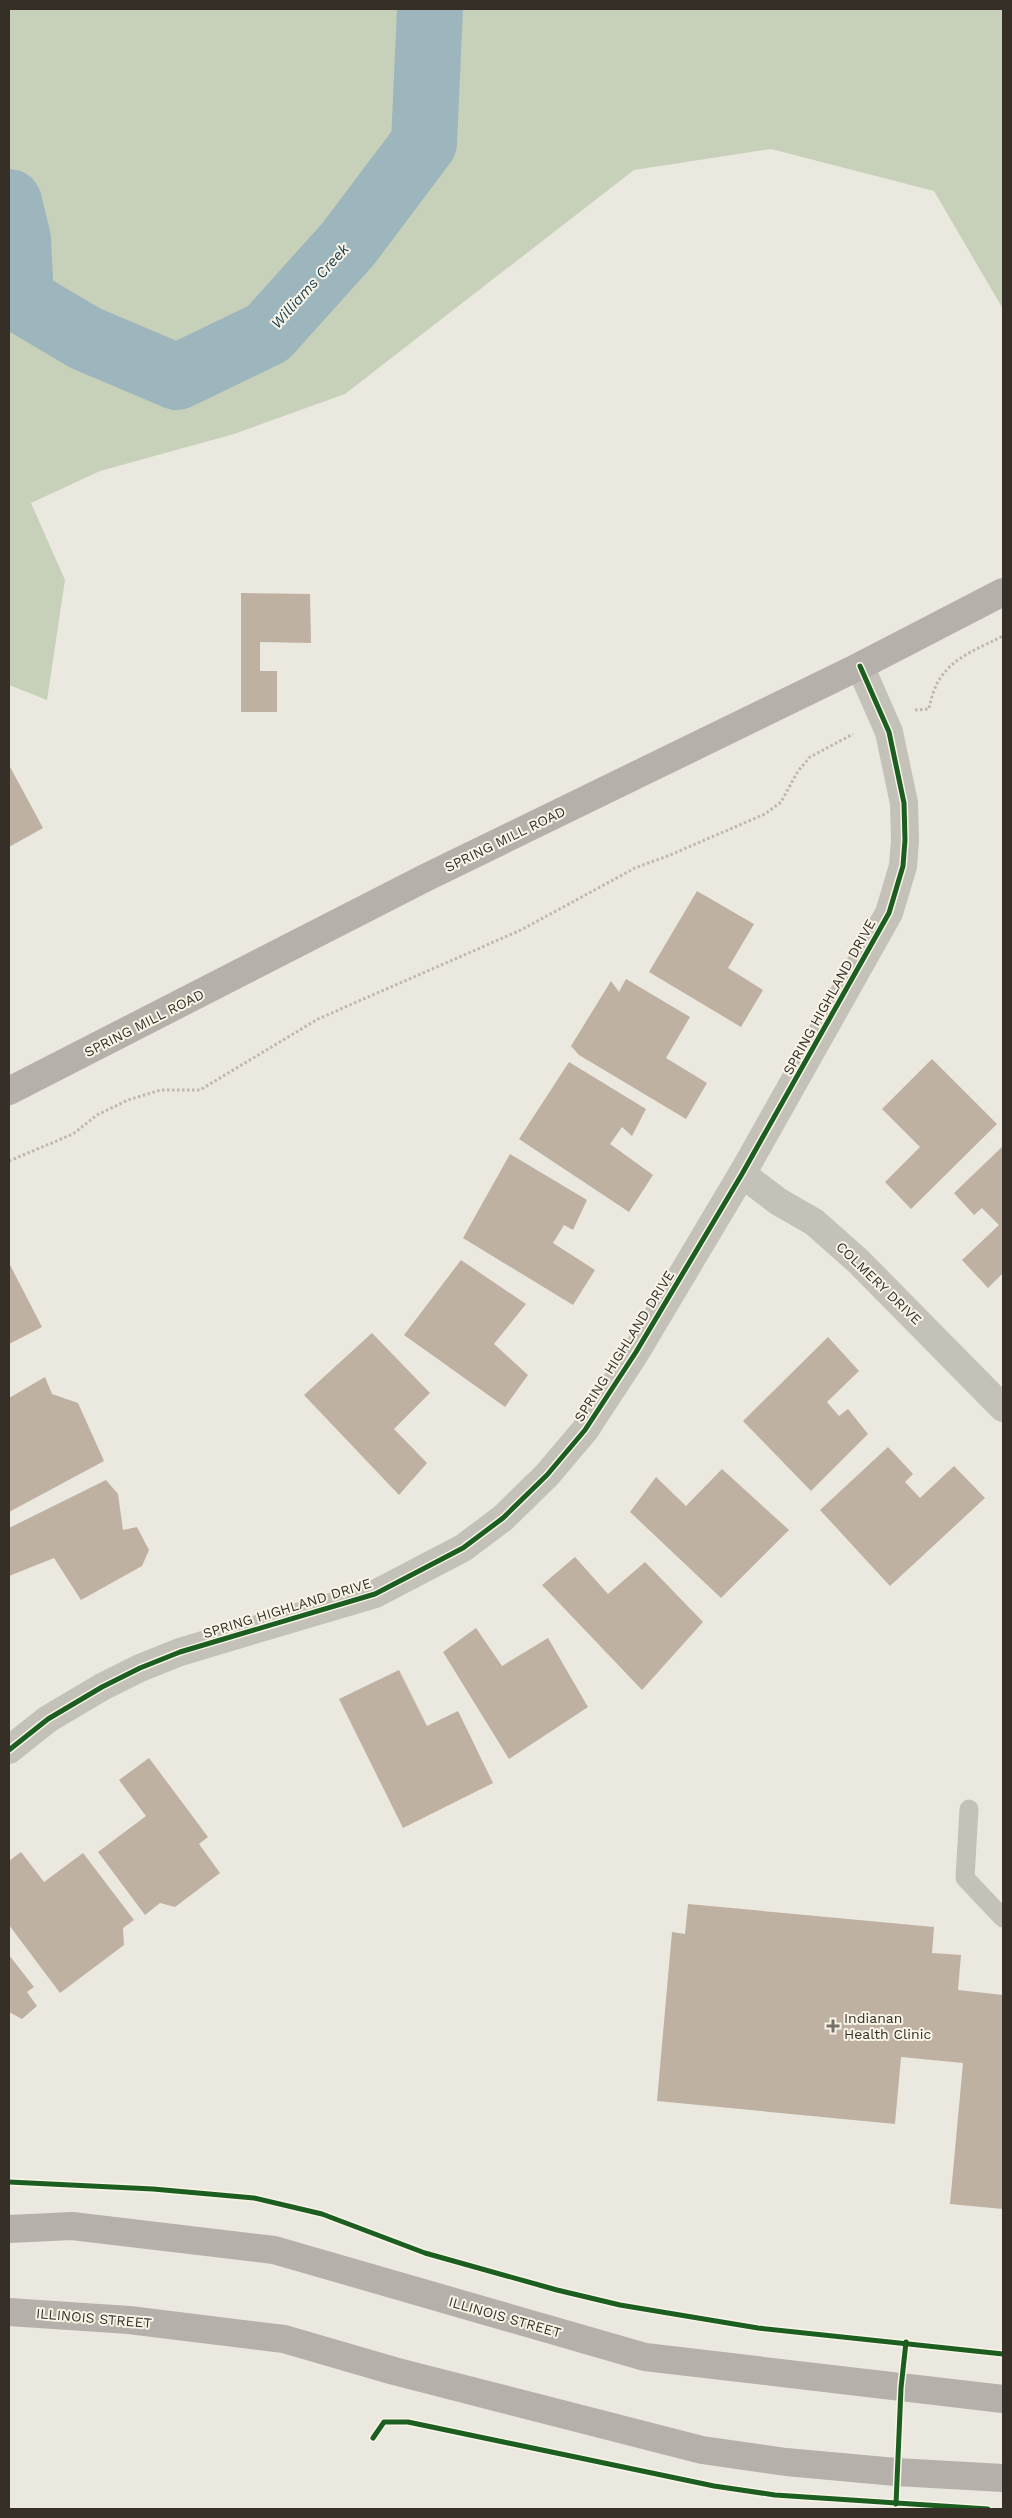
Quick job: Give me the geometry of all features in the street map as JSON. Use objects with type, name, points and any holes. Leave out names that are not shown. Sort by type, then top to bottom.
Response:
[{"type":"street","name":"SPRING MILL ROAD","points":[[9,1092],[427,877],[860,666],[1003,592]]},
{"type":"street","name":"SPRING HIGHLAND DRIVE","points":[[13,1739],[102,1687],[140,1668],[180,1652],[375,1594],[463,1548],[503,1518],[547,1475],[585,1430],[641,1343],[742,1174],[889,913],[903,866],[904,803],[889,732],[860,666]]},
{"type":"street","name":"COLMERY DRIVE","points":[[742,1174],[779,1202],[814,1222],[858,1261],[1003,1408]]},
{"type":"street","name":"ILLINOIS STREET","points":[[9,2229],[72,2226],[274,2250],[645,2357],[1003,2400]]},
{"type":"street","name":"ILLINOIS STREET","points":[[9,2312],[129,2320],[284,2339],[394,2371],[702,2450],[796,2463],[896,2472],[1003,2478]]},
{"type":"lane","points":[[969,1809],[965,1878],[1003,1918]]},
{"type":"path","points":[[9,1161],[72,1134],[97,1115],[128,1100],[161,1090],[200,1090],[318,1019],[521,930],[635,868],[765,814],[780,802],[798,771],[810,757],[911,710],[929,709],[936,681],[945,670],[954,662],[1003,636]]},
{"type":"green space","points":[[9,9],[1003,9],[1003,309],[934,191],[771,149],[634,170],[345,394],[234,434],[100,471],[31,503],[65,580],[47,700],[9,685]]},
{"type":"building","points":[[241,593],[310,594],[311,643],[260,642],[260,671],[277,671],[277,712],[241,712]]},
{"type":"building","points":[[9,765],[43,828],[9,847]]},
{"type":"building","points":[[697,891],[754,924],[728,968],[763,990],[741,1027],[649,972]]},
{"type":"building","points":[[626,979],[690,1017],[666,1058],[707,1083],[686,1119],[579,1055],[571,1046],[611,981],[619,992]]},
{"type":"building","points":[[932,1059],[997,1124],[911,1209],[885,1182],[920,1147],[882,1109]]},
{"type":"building","points":[[569,1062],[646,1109],[632,1136],[622,1127],[610,1144],[653,1175],[629,1212],[519,1139]]},
{"type":"building","points":[[1003,1146],[1003,1273],[988,1288],[962,1260],[999,1225],[982,1208],[974,1215],[954,1193]]},
{"type":"building","points":[[510,1154],[587,1200],[573,1230],[564,1225],[553,1243],[595,1270],[573,1305],[463,1238]]},
{"type":"building","points":[[461,1260],[526,1304],[494,1344],[528,1375],[505,1407],[404,1335]]},
{"type":"building","points":[[9,1263],[42,1327],[9,1344]]},
{"type":"building","points":[[372,1333],[430,1393],[394,1429],[427,1463],[399,1495],[304,1395]]},
{"type":"building","points":[[828,1337],[859,1371],[827,1402],[839,1416],[848,1409],[868,1434],[811,1491],[743,1421]]},
{"type":"building","points":[[45,1377],[52,1394],[78,1403],[104,1461],[9,1512],[9,1398]]},
{"type":"building","points":[[888,1447],[913,1474],[905,1482],[920,1498],[954,1466],[985,1498],[890,1586],[820,1510]]},
{"type":"building","points":[[722,1469],[789,1530],[721,1598],[630,1512],[656,1477],[686,1506]]},
{"type":"building","points":[[106,1480],[118,1494],[123,1530],[137,1527],[149,1550],[142,1566],[81,1600],[54,1558],[9,1576],[9,1528]]},
{"type":"building","points":[[575,1557],[608,1594],[645,1562],[703,1622],[642,1690],[542,1585]]},
{"type":"building","points":[[476,1628],[502,1666],[548,1638],[588,1707],[509,1759],[443,1652]]},
{"type":"building","points":[[399,1670],[427,1726],[458,1711],[493,1783],[403,1828],[339,1699]]},
{"type":"building","points":[[149,1758],[208,1837],[199,1844],[220,1873],[175,1907],[160,1903],[145,1915],[98,1852],[146,1816],[119,1780]]},
{"type":"building","points":[[21,1852],[44,1882],[83,1853],[134,1920],[123,1928],[124,1945],[60,1993],[9,1925],[9,1861]]},
{"type":"building","name":"Indianan Health Clinic","points":[[688,1904],[934,1927],[932,1953],[961,1955],[958,1990],[1003,1995],[1003,2209],[950,2204],[963,2063],[901,2057],[895,2124],[657,2101],[672,1932],[685,1934]]},
{"type":"building","points":[[9,1955],[34,1987],[27,1992],[37,2006],[22,2019],[9,2012]]},
{"type":"waterway","name":"Williams Creek","points":[[9,202],[18,239],[21,300],[85,338],[177,377],[268,333],[348,244],[424,143],[430,9]]},
{"type":"cycle path","points":[[9,1750],[48,1719],[102,1687],[140,1668],[180,1652],[375,1594],[463,1548],[503,1518],[547,1475],[585,1430],[636,1352],[742,1174],[889,913],[903,866],[905,840],[904,803],[889,732],[860,666]]},
{"type":"cycle path","points":[[9,2182],[153,2189],[254,2198],[322,2214],[425,2253],[557,2290],[620,2305],[758,2328],[1003,2354]]},
{"type":"cycle path","points":[[896,2504],[901,2388],[906,2342]]},
{"type":"cycle path","points":[[373,2438],[384,2422],[408,2422],[714,2486],[775,2495],[988,2509]]},
{"type":"place","name":"Indianan Health Clinic","points":[[833,2026]]}]
